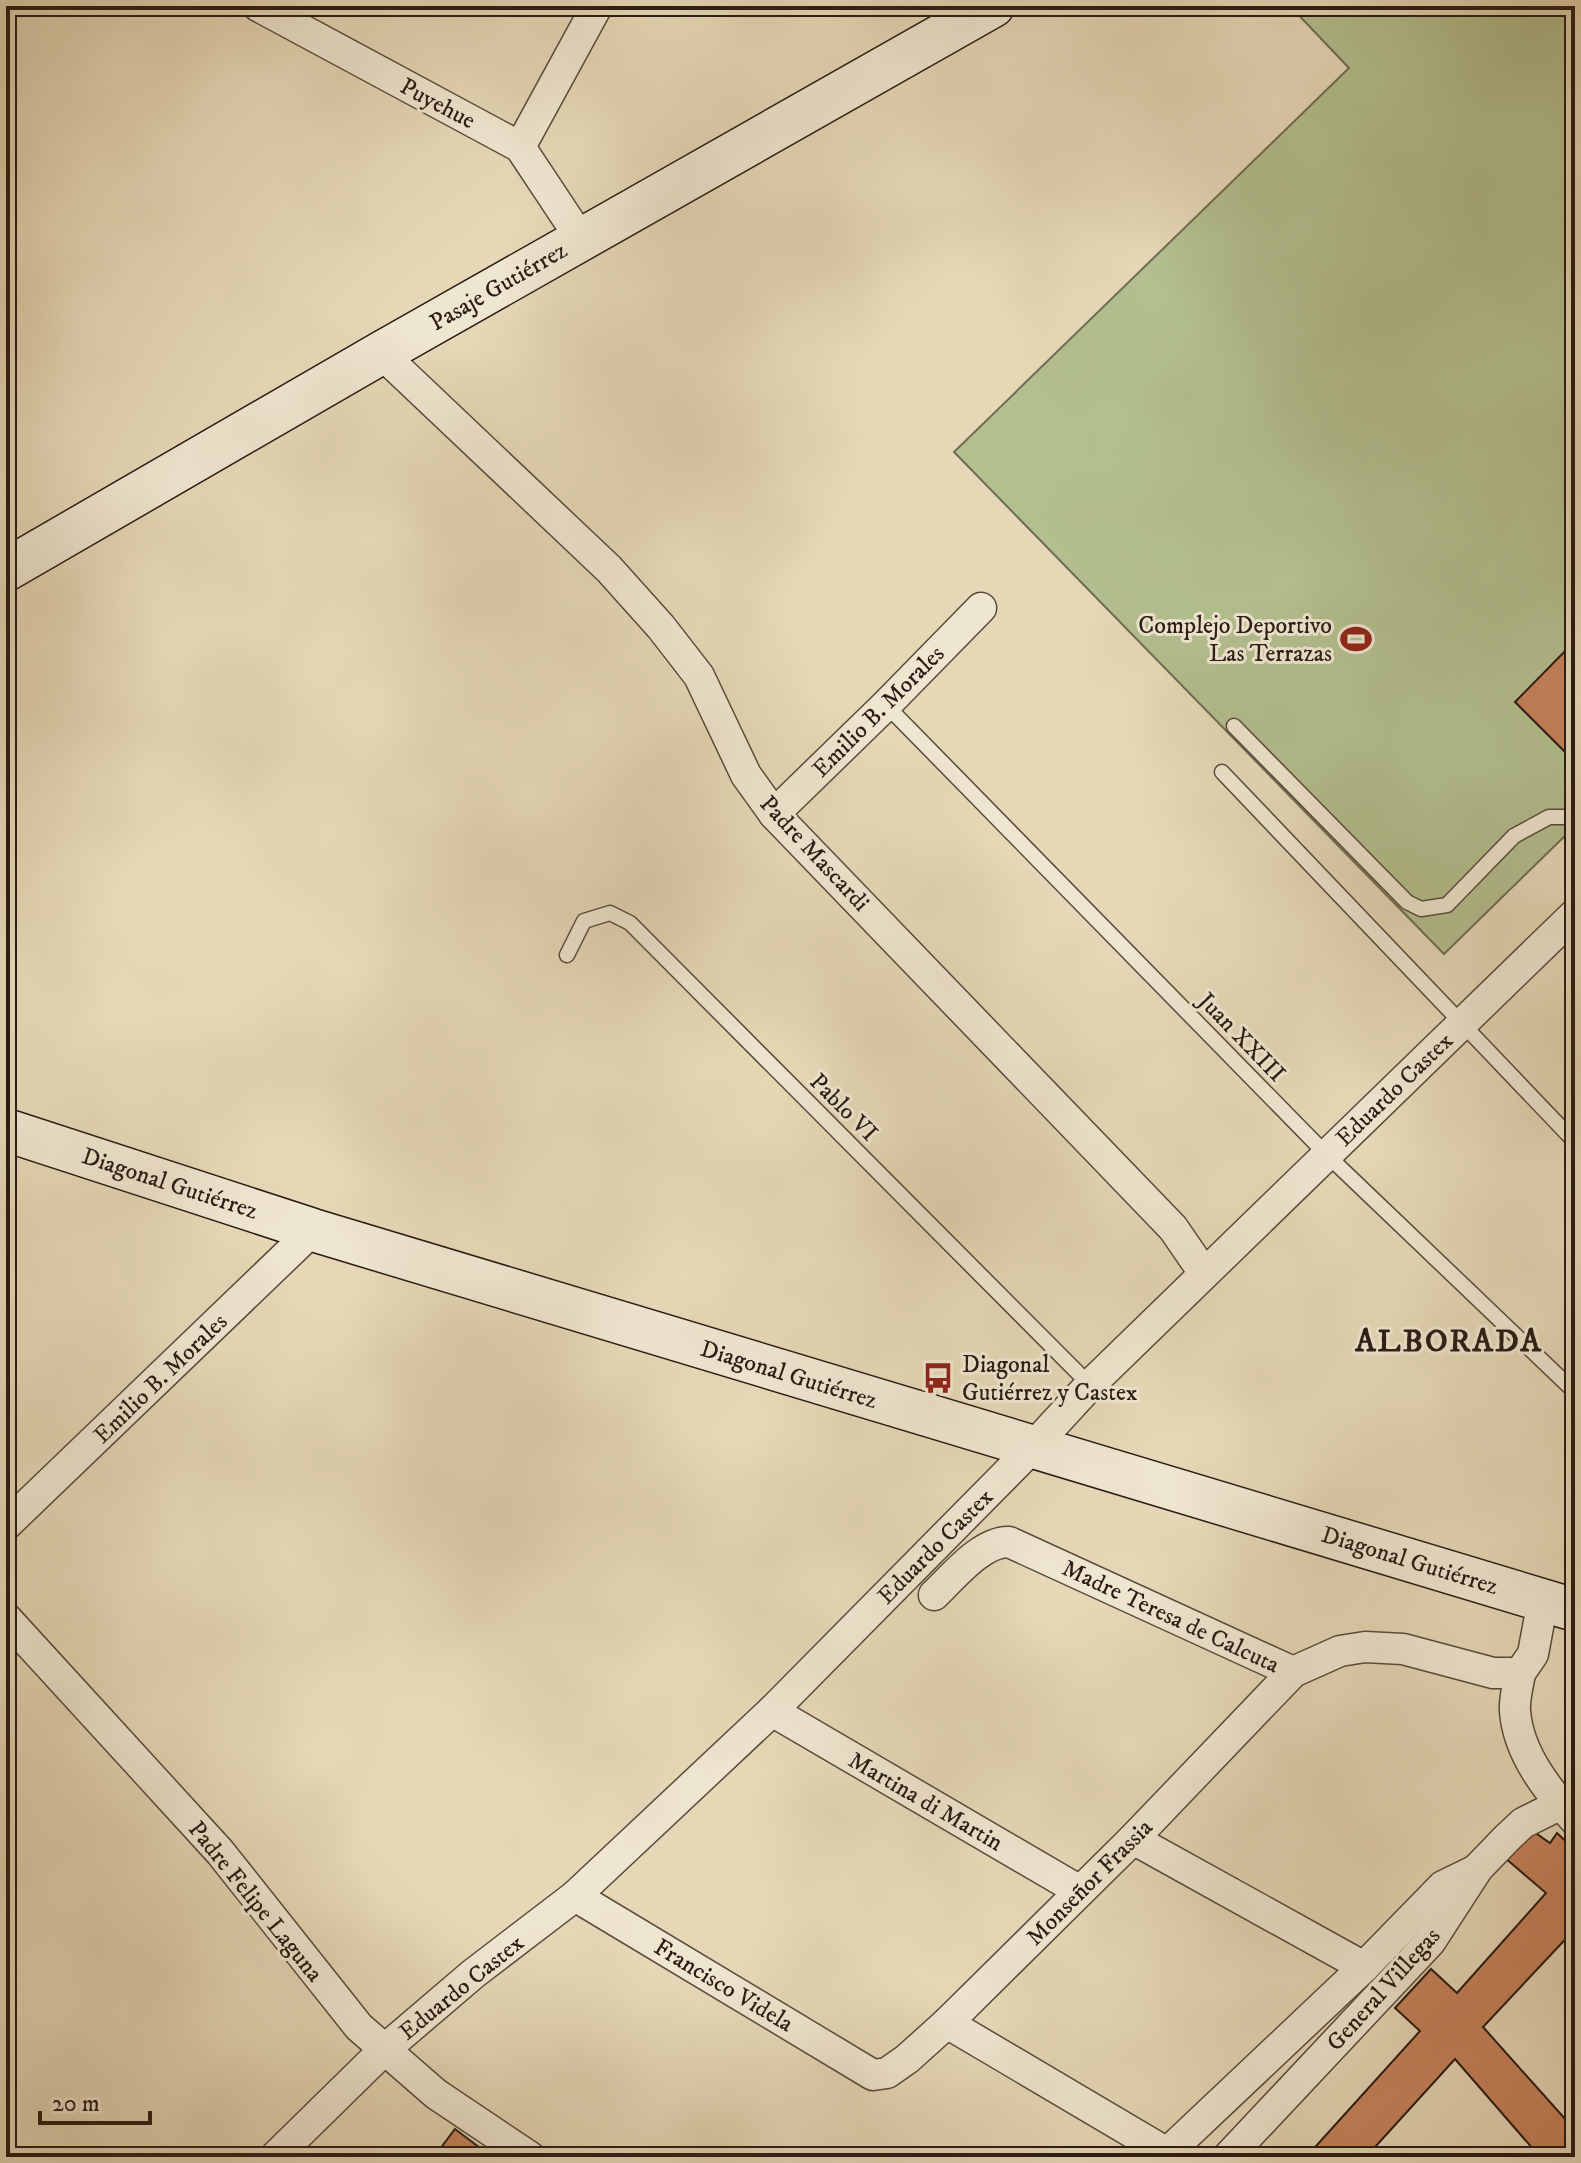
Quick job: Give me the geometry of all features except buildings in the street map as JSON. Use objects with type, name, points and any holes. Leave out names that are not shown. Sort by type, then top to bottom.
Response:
[{"type":"main road","name":"Pasaje Gutiérrez","points":[[6,570],[993,6]]},
{"type":"main road","name":"Diagonal Gutiérrez","points":[[6,1130],[313,1230],[1559,1605]]},
{"type":"street","name":"Puyehue","points":[[258,6],[520,147],[581,239]]},
{"type":"street","points":[[520,147],[597,6]]},
{"type":"street","name":"Padre Mascardi","points":[[381,353],[609,569],[661,627],[699,676],[746,775],[774,814],[1173,1228],[1204,1273]]},
{"type":"street","name":"Emilio B. Morales","points":[[774,814],[981,608]]},
{"type":"street","name":"Eduardo Castex","points":[[281,2155],[384,2050],[473,1974],[575,1896],[772,1711],[1033,1447],[1090,1385],[1575,914]]},
{"type":"street","name":"Emilio B. Morales","points":[[6,1525],[313,1230]]},
{"type":"street","name":"Madre Teresa de Calcuta","points":[[934,1595],[986,1547],[999,1541],[1009,1542],[1293,1672],[1340,1651],[1365,1647],[1403,1649],[1493,1673],[1520,1673]]},
{"type":"street","points":[[1559,1605],[1520,1673],[1515,1708],[1518,1733],[1535,1769],[1571,1808]]},
{"type":"street","name":"Padre Felipe Laguna","points":[[6,1618],[220,1852],[359,2027],[436,2094],[530,2157]]},
{"type":"street","name":"Monseñor Frassia","points":[[873,2075],[887,2073],[907,2059],[947,2023],[1133,1839],[1293,1672]]},
{"type":"street","name":"Martina di Martin","points":[[772,1711],[1080,1891]]},
{"type":"street","name":"General Villegas","points":[[1228,2157],[1430,1942],[1478,1868],[1523,1823],[1539,1814],[1571,1808]]},
{"type":"street","points":[[1133,1839],[1364,1967]]},
{"type":"street","points":[[947,2023],[1165,2155],[1364,1967],[1443,1886],[1478,1868]]},
{"type":"street","name":"Francisco Videla","points":[[575,1896],[873,2075]]},
{"type":"lane","name":"Juan XXIII","points":[[886,705],[1326,1154],[1575,1392]]},
{"type":"lane","points":[[1234,726],[1407,902],[1421,909],[1447,905],[1514,836],[1549,817],[1575,817]]},
{"type":"lane","points":[[1222,772],[1575,1142]]},
{"type":"lane","name":"Pablo VI","points":[[567,955],[584,921],[610,913],[630,923],[1090,1385]]},
{"type":"green space","name":"Complejo Deportivo Las Terrazas","points":[[1290,6],[1575,6],[1575,290],[1571,294],[1575,298],[1575,826],[1444,954],[954,452],[1349,68]]},
{"type":"place","name":"Complejo Deportivo Las Terrazas","points":[[1356,639]]},
{"type":"place","name":"Diagonal Gutiérrez y Castex","points":[[938,1378]]},
{"type":"district","name":"ALBORADA","points":[[1449,1340]]}]
